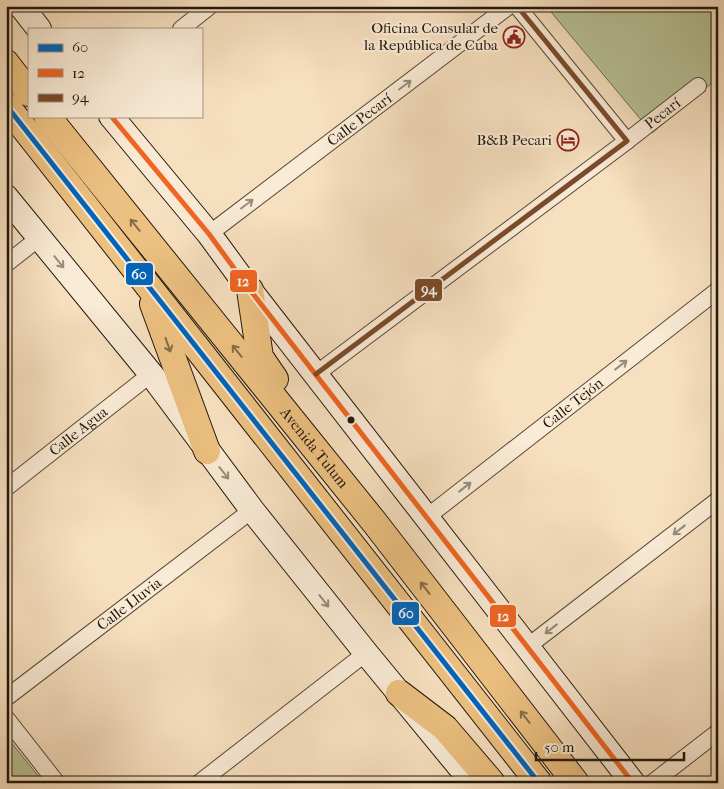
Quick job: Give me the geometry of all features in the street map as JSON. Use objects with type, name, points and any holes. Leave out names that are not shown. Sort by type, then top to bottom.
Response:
[{"type":"main road","points":[[6,63],[28,92]]},
{"type":"main road","name":"Avenida Tulum","points":[[6,105],[539,783]]},
{"type":"main road","name":"Avenida Tulum","points":[[49,118],[375,523],[576,783]]},
{"type":"main road","points":[[145,282],[207,451]]},
{"type":"main road","points":[[250,290],[260,356],[354,488],[375,523]]},
{"type":"main road","points":[[398,693],[445,728],[492,783]]},
{"type":"street","points":[[21,6],[39,28]]},
{"type":"street","points":[[182,28],[210,6]]},
{"type":"street","name":"Calle Pecarí","points":[[209,234],[509,6]]},
{"type":"street","points":[[316,374],[627,141],[516,6]]},
{"type":"street","name":"Pecarí","points":[[627,141],[698,86]]},
{"type":"street","points":[[113,118],[209,234],[250,290],[632,783]]},
{"type":"street","points":[[6,197],[151,374],[252,510],[366,654],[473,783]]},
{"type":"street","points":[[6,264],[39,238]]},
{"type":"street","name":"Calle Tejón","points":[[427,517],[718,290]]},
{"type":"street","name":"Calle Agua","points":[[6,488],[151,374]]},
{"type":"street","points":[[528,647],[718,500]]},
{"type":"street","name":"Calle Lluvia","points":[[6,698],[252,510]]},
{"type":"street","points":[[199,783],[366,654]]},
{"type":"street","points":[[6,718],[57,783]]},
{"type":"street","points":[[652,783],[718,732]]},
{"type":"green space","points":[[546,6],[718,6],[718,78],[652,133]]},
{"type":"green space","points":[[6,736],[44,783],[6,783]]},
{"type":"transit line","name":"94","points":[[316,374],[627,141],[517,6]]},
{"type":"transit line","name":"60","points":[[6,105],[539,783]]},
{"type":"transit line","name":"12","points":[[113,118],[209,234],[250,290],[633,783]]},
{"type":"place","name":"Oficina Consular de la República de Cuba","points":[[514,37]]},
{"type":"place","name":"B&B Pecari","points":[[568,140]]}]
